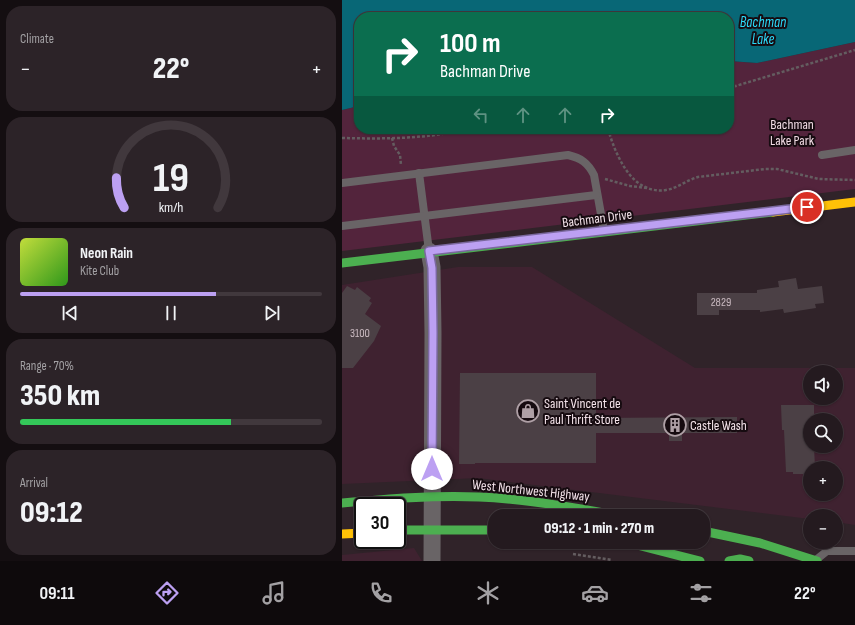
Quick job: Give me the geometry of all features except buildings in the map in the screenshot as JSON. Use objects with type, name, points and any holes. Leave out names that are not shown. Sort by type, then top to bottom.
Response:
[{"type":"main road","name":"Bachman Drive","points":[[342,263],[429,251],[855,202]]},
{"type":"main road","name":"West Northwest Highway","points":[[342,503],[432,496],[479,497],[527,501],[577,509]]},
{"type":"main road","points":[[406,530],[488,530]]},
{"type":"main road","points":[[710,532],[760,543],[816,561]]},
{"type":"main road","points":[[342,534],[354,533]]},
{"type":"main road","points":[[654,549],[700,561]]},
{"type":"main road","points":[[729,561],[740,559],[749,561]]},
{"type":"street","points":[[429,251],[432,268],[433,333],[432,561]]},
{"type":"lane","points":[[822,156],[855,150]]},
{"type":"lane","points":[[342,183],[568,156],[576,157],[584,161],[590,167],[594,175],[596,195],[604,231]]},
{"type":"lane","points":[[419,174],[429,251]]},
{"type":"lane","points":[[342,226],[596,195]]},
{"type":"lane","points":[[816,561],[827,551],[855,551]]},
{"type":"path","points":[[734,86],[855,50]]},
{"type":"path","points":[[342,138],[392,138],[442,134]]},
{"type":"path","points":[[610,134],[622,164],[630,175],[649,189]]},
{"type":"path","points":[[392,138],[394,146],[400,155],[402,176]]},
{"type":"path","points":[[594,175],[630,186],[666,190],[682,184],[689,179],[698,177],[764,169],[777,169],[819,179],[855,180]]},
{"type":"path","points":[[572,554],[617,561]]},
{"type":"shaded area","points":[[458,267],[532,267],[695,368],[803,368],[803,405],[843,405],[843,368],[855,368],[855,525],[843,523],[843,509],[803,509],[803,518],[478,478],[342,484],[342,285]]},
{"type":"shaded area","points":[[414,548],[422,561],[342,561],[342,555]]},
{"type":"green space","name":"Bachman Lake Park","points":[[855,42],[855,189],[342,251],[342,110],[354,107],[354,134],[734,134],[734,61],[757,63]]},
{"type":"water","name":"Bachman Lake","points":[[342,0],[855,0],[855,42],[757,63],[734,61],[734,12],[354,12],[354,107],[342,110]]},
{"type":"traffic: fast","points":[[342,263],[773,212]]},
{"type":"traffic: fast","points":[[342,503],[427,497],[479,497],[550,504],[579,509]]},
{"type":"traffic: fast","points":[[406,530],[488,530]]},
{"type":"traffic: fast","points":[[710,532],[760,543],[817,561]]},
{"type":"traffic: fast","points":[[653,549],[700,561]]},
{"type":"traffic: fast","points":[[729,561],[740,559],[749,561]]},
{"type":"traffic: slow","points":[[773,212],[855,202]]},
{"type":"traffic: slow","points":[[342,534],[354,533]]},
{"type":"place","name":"Saint Vincent de Paul Thrift Store","points":[[528,411]]},
{"type":"place","name":"Castle Wash","points":[[675,425]]},
{"type":"route","points":[[432,469],[433,333],[432,268],[429,251],[807,207]]}]
